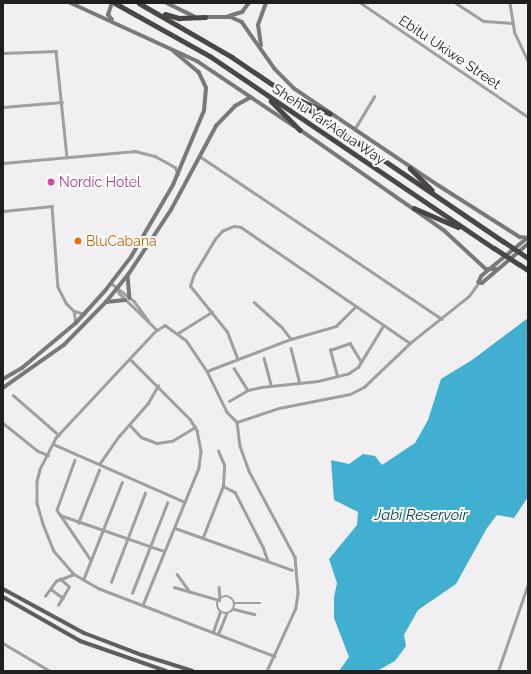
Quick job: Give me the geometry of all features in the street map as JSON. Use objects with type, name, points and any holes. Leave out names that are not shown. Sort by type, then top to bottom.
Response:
[{"type":"highway","name":"Shehu Yar'Adua Way","points":[[113,3],[187,42],[528,270]]},
{"type":"highway","name":"Shehu Yar'Adua Way","points":[[140,4],[210,43],[528,258]]},
{"type":"highway","points":[[140,4],[174,17],[205,17]]},
{"type":"highway","points":[[276,88],[330,114]]},
{"type":"highway","points":[[263,92],[300,130]]},
{"type":"highway","points":[[410,168],[432,190],[457,210]]},
{"type":"highway","points":[[414,208],[480,239]]},
{"type":"main road","points":[[3,589],[84,633],[142,655],[193,671]]},
{"type":"main road","points":[[3,597],[78,639],[166,671]]},
{"type":"street","points":[[71,3],[195,60],[251,96],[414,208],[445,231],[488,270],[497,269]]},
{"type":"street","points":[[112,21],[108,15],[113,3]]},
{"type":"street","points":[[167,3],[187,14],[205,17],[222,17],[239,14],[249,3]]},
{"type":"street","points":[[261,48],[258,24],[266,3]]},
{"type":"street","name":"Ebitu Ukiwe Street","points":[[362,3],[528,117]]},
{"type":"street","points":[[456,3],[484,21],[513,23]]},
{"type":"street","points":[[510,3],[513,23],[528,61]]},
{"type":"street","points":[[222,17],[242,22],[287,82],[330,114],[410,168],[520,237],[528,238]]},
{"type":"street","points":[[3,379],[22,368],[85,314],[111,283],[139,245],[178,174],[204,111],[206,88],[199,73],[170,48]]},
{"type":"street","points":[[3,53],[56,51],[67,157]]},
{"type":"street","points":[[191,65],[195,60]]},
{"type":"street","points":[[3,388],[64,345],[106,302],[128,275],[170,210],[201,156],[216,126],[235,106],[251,96]]},
{"type":"street","points":[[354,130],[374,97]]},
{"type":"street","points":[[3,107],[62,102]]},
{"type":"street","points":[[3,163],[135,151],[155,156],[175,167],[178,174]]},
{"type":"street","points":[[201,156],[442,319]]},
{"type":"street","points":[[175,167],[181,166]]},
{"type":"street","points":[[3,210],[52,206],[58,287],[66,303],[74,311],[85,314]]},
{"type":"street","points":[[237,358],[227,332],[190,286],[194,274],[215,238],[222,231],[234,226],[241,227],[355,307],[410,343]]},
{"type":"street","points":[[520,237],[523,242],[521,250]]},
{"type":"street","points":[[237,422],[279,408],[350,394],[379,374],[410,343],[469,296],[482,276],[488,270],[528,238]]},
{"type":"street","points":[[479,282],[528,244]]},
{"type":"street","points":[[481,265],[482,276]]},
{"type":"street","points":[[128,275],[130,298]]},
{"type":"street","points":[[111,283],[145,312],[148,320]]},
{"type":"street","points":[[117,288],[125,300],[157,330]]},
{"type":"street","points":[[106,302],[125,300]]},
{"type":"street","points":[[254,302],[282,326],[291,339]]},
{"type":"street","points":[[206,371],[237,358],[291,339],[336,326],[355,307]]},
{"type":"street","points":[[74,311],[76,323]]},
{"type":"street","points":[[178,333],[212,312]]},
{"type":"street","points":[[267,671],[274,656],[296,608],[298,571],[290,544],[244,460],[237,422],[227,412],[206,371],[186,340],[165,325],[157,330],[131,360],[58,435],[48,454],[37,481],[37,503],[54,551],[74,574],[83,580],[98,588],[274,656]]},
{"type":"street","points":[[229,401],[248,390],[271,385],[300,383],[337,376],[355,370],[383,326]]},
{"type":"street","points":[[337,376],[330,350],[350,343],[361,362]]},
{"type":"street","points":[[291,348],[300,383]]},
{"type":"street","points":[[264,358],[271,385]]},
{"type":"street","points":[[131,360],[158,386],[195,427],[201,459],[175,528],[164,551],[143,605]]},
{"type":"street","points":[[234,368],[248,390]]},
{"type":"street","points":[[100,463],[158,386]]},
{"type":"street","points":[[13,395],[58,435]]},
{"type":"street","points":[[3,423],[38,451],[48,454]]},
{"type":"street","points":[[130,425],[141,437],[157,443],[172,441],[195,427]]},
{"type":"street","points":[[53,444],[100,463],[185,502]]},
{"type":"street","points":[[204,537],[223,486],[224,465],[218,451]]},
{"type":"street","points":[[75,460],[57,506],[60,515],[91,560]]},
{"type":"street","points":[[78,523],[99,470]]},
{"type":"street","points":[[83,580],[104,531],[122,482]]},
{"type":"street","points":[[223,486],[235,492],[264,547],[268,562]]},
{"type":"street","points":[[110,582],[145,493]]},
{"type":"street","points":[[132,593],[167,503]]},
{"type":"street","points":[[60,515],[78,523],[128,538],[164,551]]},
{"type":"street","points":[[175,528],[204,537],[292,570]]},
{"type":"street","points":[[45,596],[60,578],[74,574]]},
{"type":"street","points":[[177,574],[191,592]]},
{"type":"street","points":[[58,605],[69,587],[60,578]]},
{"type":"street","points":[[498,671],[528,584]]},
{"type":"street","points":[[174,587],[219,599],[230,597],[235,604],[234,609]]},
{"type":"street","points":[[219,587],[217,607],[220,612],[226,614]]},
{"type":"street","points":[[51,589],[63,598]]},
{"type":"street","points":[[235,604],[260,603]]},
{"type":"street","points":[[218,634],[226,614],[234,609],[254,614]]},
{"type":"street","points":[[213,632],[220,612]]},
{"type":"street","points":[[3,643],[50,671]]},
{"type":"water","name":"Jabi Reservoir","points":[[528,318],[528,497],[514,518],[497,515],[487,528],[456,584],[418,610],[404,635],[406,646],[395,661],[377,671],[339,671],[349,657],[334,618],[334,597],[337,583],[329,559],[357,525],[358,512],[334,500],[331,460],[349,464],[363,454],[375,456],[382,465],[415,443],[428,420],[441,379],[472,360]]},
{"type":"place","name":"Nordic Hotel","points":[[51,182]]},
{"type":"place","name":"BluCabana","points":[[78,241]]}]
